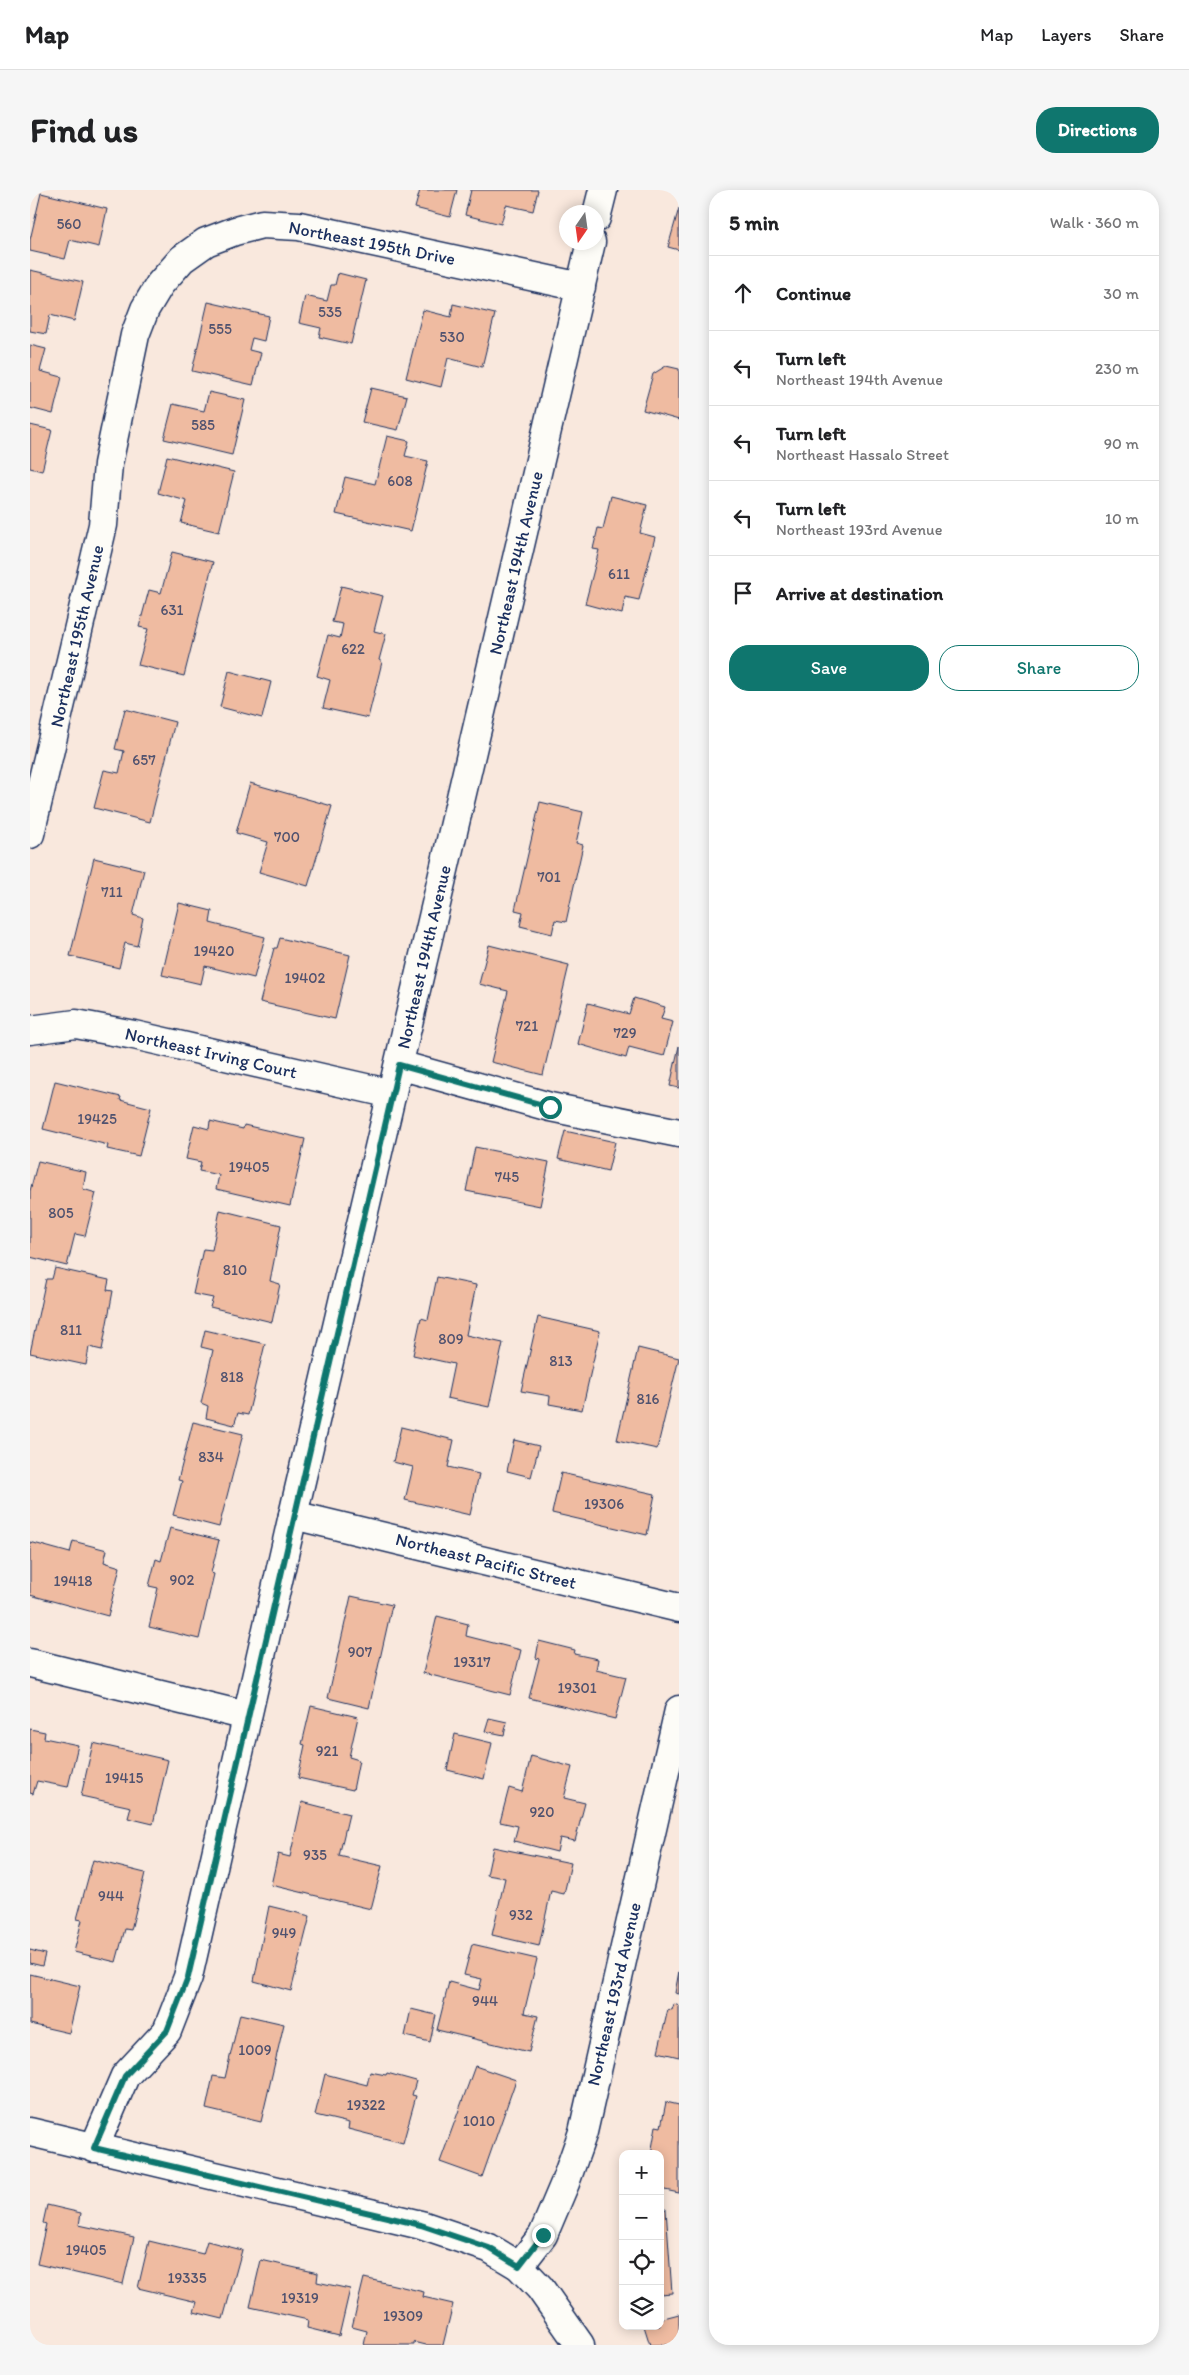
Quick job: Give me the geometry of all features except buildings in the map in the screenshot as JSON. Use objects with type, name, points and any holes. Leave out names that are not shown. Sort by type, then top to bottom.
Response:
[{"type":"street","points":[[599,205],[603,190]]},
{"type":"street","name":"Northeast 195th Drive","points":[[103,525],[108,464],[135,335],[145,309],[160,284],[182,259],[206,242],[235,231],[262,224],[299,226],[581,287]]},
{"type":"street","name":"Northeast 194th Avenue","points":[[94,2148],[125,2076],[167,2031],[188,1977],[293,1515],[589,250]]},
{"type":"street","name":"Northeast 195th Avenue","points":[[30,834],[103,525]]},
{"type":"street","name":"Northeast Irving Court","points":[[30,1030],[76,1024],[134,1035],[392,1094]]},
{"type":"street","points":[[399,1065],[550,1107],[679,1133]]},
{"type":"street","name":"Northeast Pacific Street","points":[[293,1515],[679,1608]]},
{"type":"street","points":[[30,1663],[247,1716]]},
{"type":"street","name":"Northeast 193rd Avenue","points":[[519,2266],[543,2235],[565,2183],[582,2132],[679,1710]]},
{"type":"street","points":[[30,2132],[421,2225],[489,2248],[519,2266],[540,2288],[580,2345]]},
{"type":"route","points":[[543,2235],[519,2266],[489,2248],[421,2225],[94,2148],[125,2076],[167,2031],[188,1977],[293,1515],[399,1065],[550,1107]]}]
